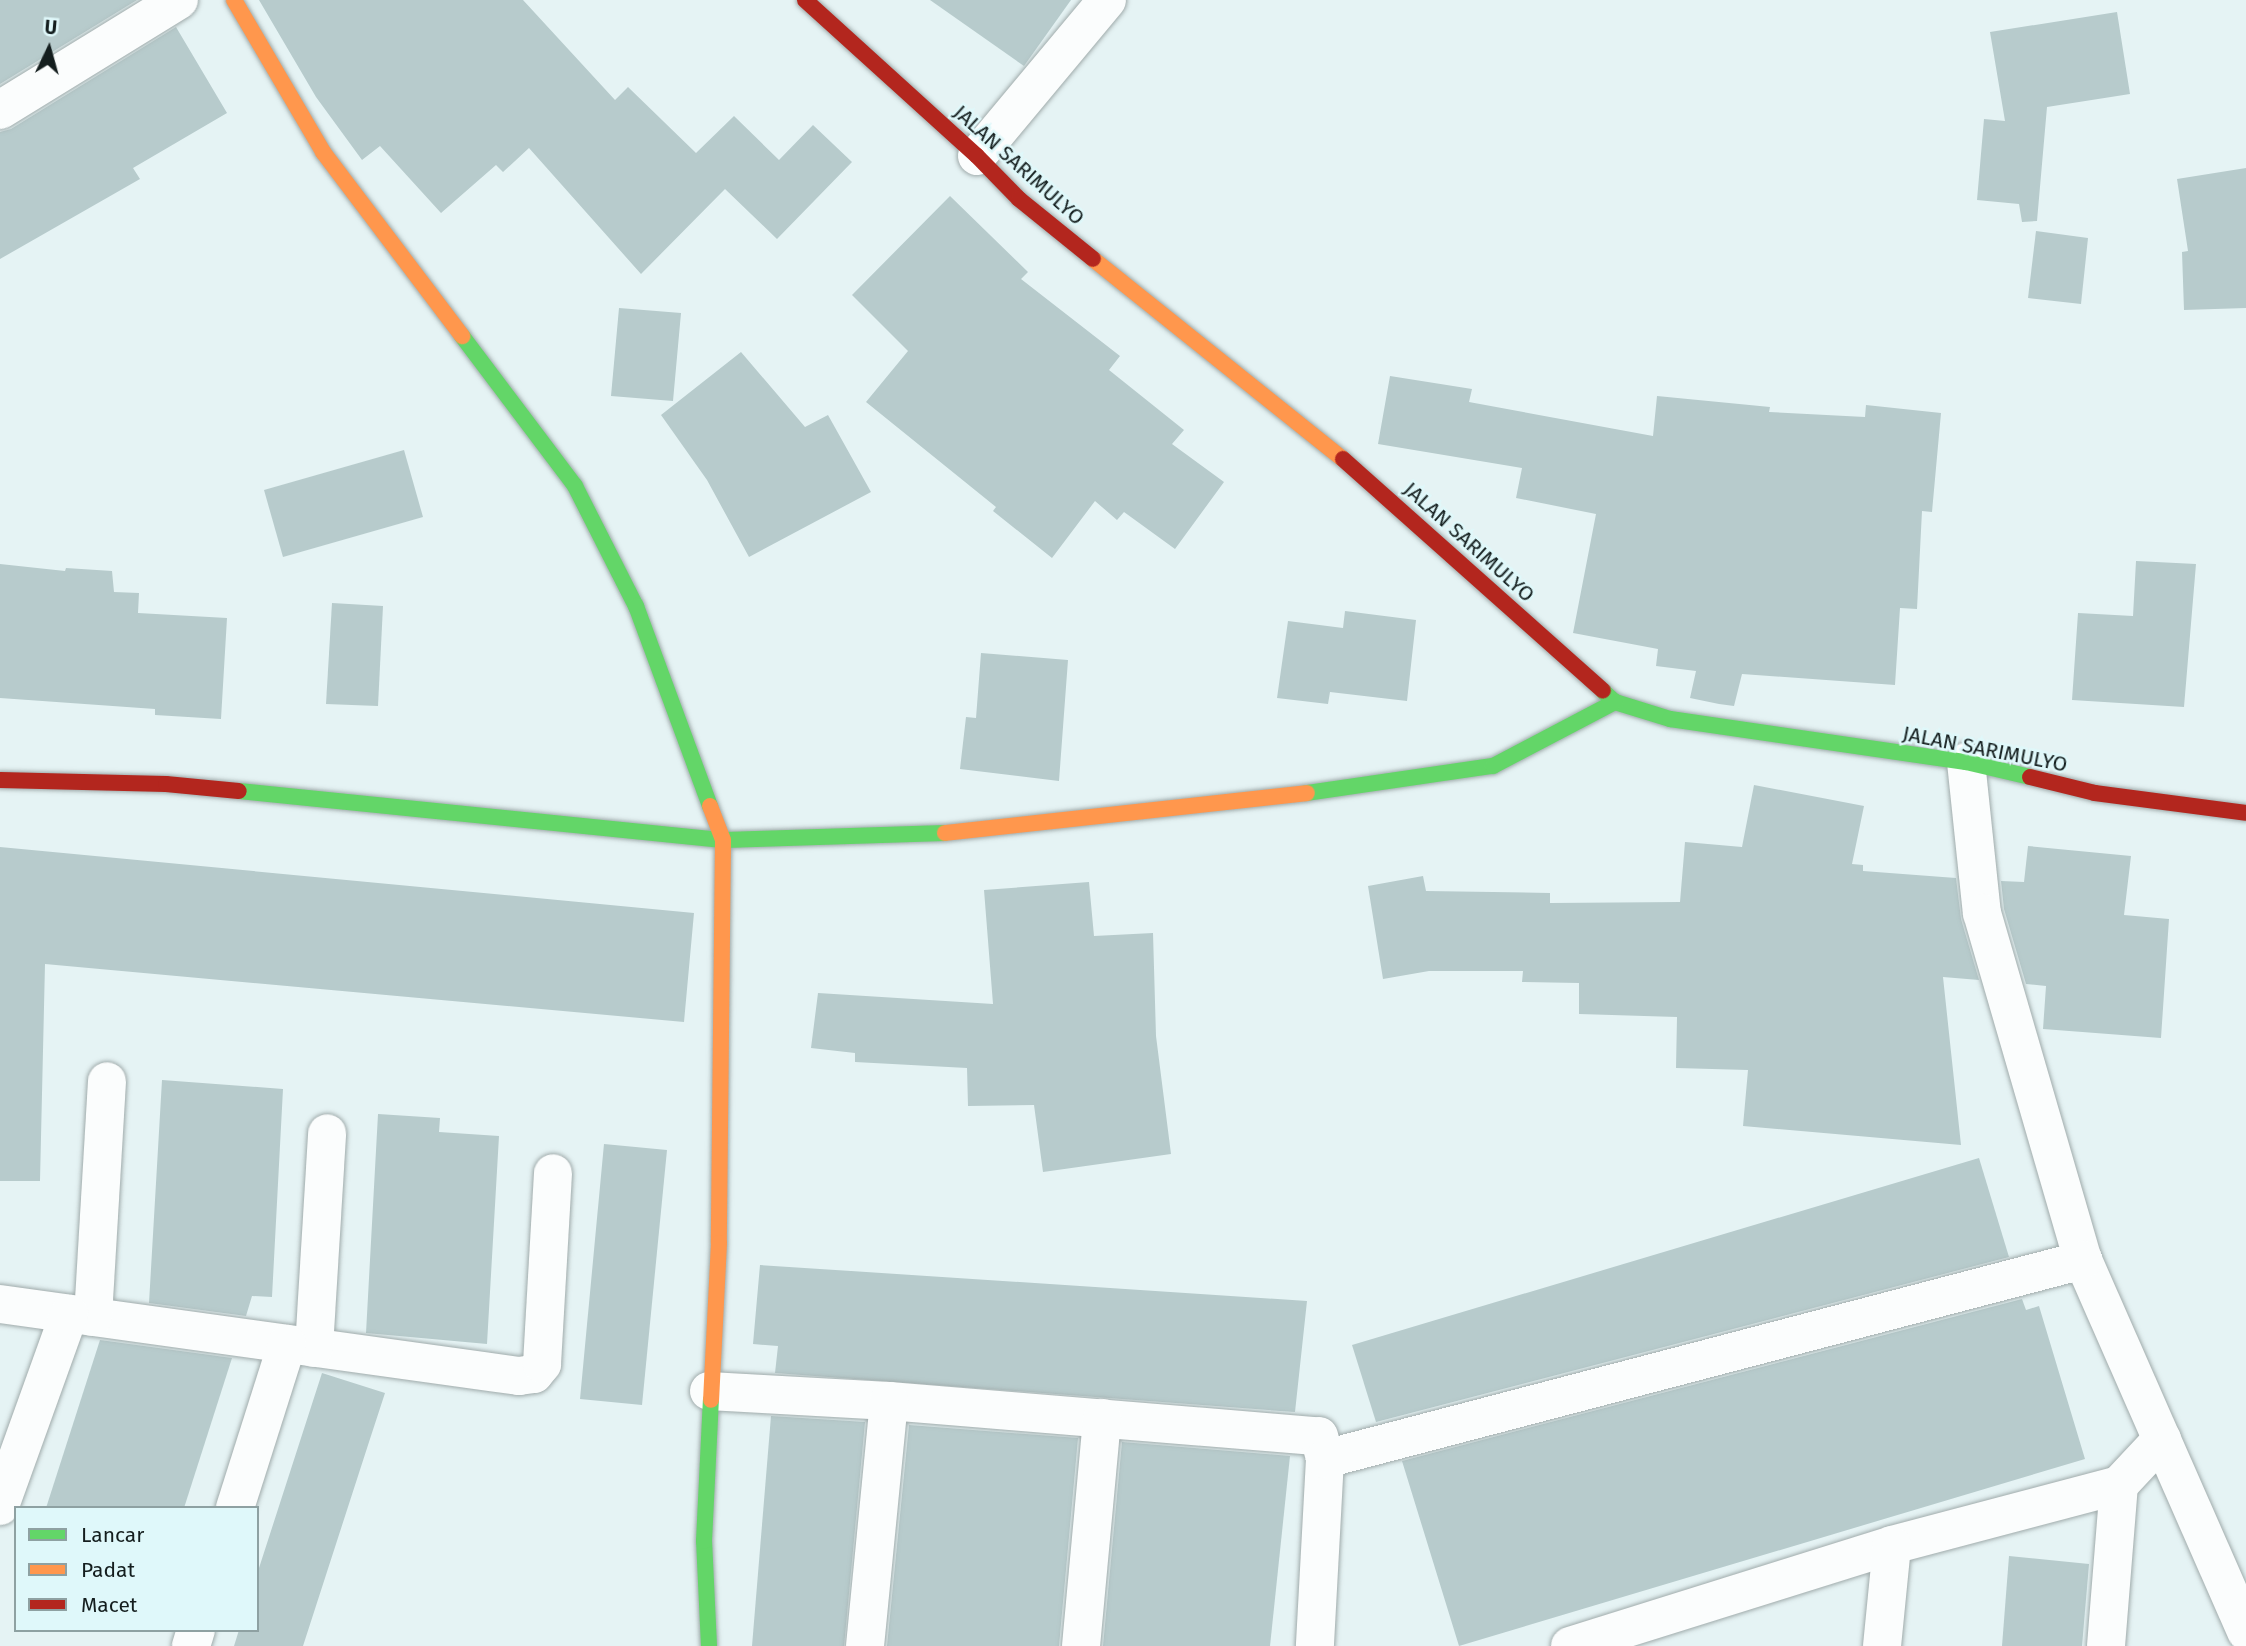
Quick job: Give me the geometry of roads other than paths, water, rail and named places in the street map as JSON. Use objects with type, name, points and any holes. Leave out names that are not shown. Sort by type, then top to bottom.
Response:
[{"type":"street","points":[[0,110],[179,0]]},
{"type":"street","points":[[234,0],[323,152],[575,486],[636,606],[723,839],[719,1243],[709,1391],[704,1541],[709,1646]]},
{"type":"street","name":"JALAN SARIMULYO","points":[[805,0],[977,156],[1019,200],[1352,466],[1615,702],[1670,719],[1966,762],[2095,793],[2246,813]]},
{"type":"street","points":[[977,156],[1107,0]]},
{"type":"street","points":[[0,780],[166,784],[723,839],[923,835],[1257,800],[1493,766],[1615,702]]},
{"type":"street","points":[[1966,762],[1982,913],[2083,1260],[2245,1629]]},
{"type":"street","points":[[0,1506],[81,1315],[107,1081]]},
{"type":"street","points":[[236,1506],[301,1346],[327,1133]]},
{"type":"street","points":[[0,1304],[519,1376],[534,1374],[542,1364],[553,1172]]},
{"type":"street","points":[[1325,1459],[2083,1260]]},
{"type":"street","points":[[709,1391],[889,1401],[1319,1436],[1325,1459],[1315,1646]]},
{"type":"street","points":[[865,1646],[889,1401]]},
{"type":"street","points":[[1081,1646],[1102,1418]]},
{"type":"street","points":[[1570,1646],[1892,1545],[2119,1485],[2162,1439]]},
{"type":"street","points":[[2106,1646],[2119,1485]]},
{"type":"street","points":[[1882,1646],[1892,1545]]}]
